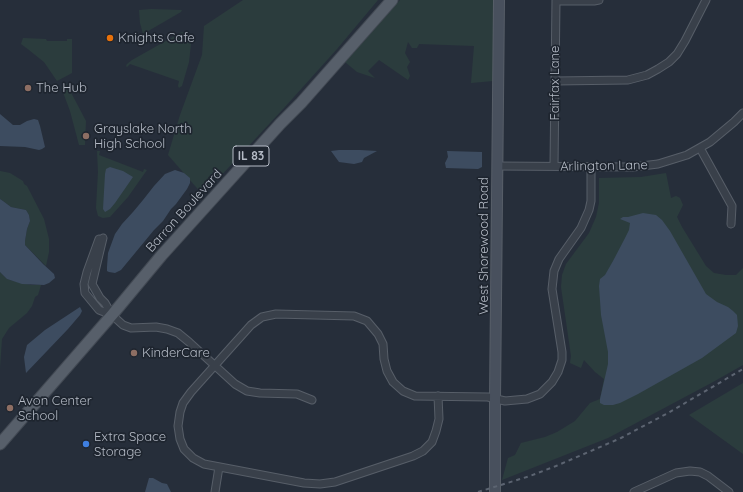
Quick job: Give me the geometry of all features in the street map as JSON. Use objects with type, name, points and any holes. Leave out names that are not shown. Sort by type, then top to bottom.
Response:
[{"type":"main road","name":"Barron Boulevard","points":[[0,444],[173,242],[280,124],[301,103],[392,0]]},
{"type":"main road","name":"West Shorewood Road","points":[[495,492],[498,0]]},
{"type":"street","points":[[556,1],[599,0]]},
{"type":"street","points":[[555,80],[628,80],[647,75],[658,69],[677,54],[706,0]]},
{"type":"street","name":"Fairfax Lane","points":[[554,166],[556,1]]},
{"type":"street","name":"Arlington Lane","points":[[497,166],[633,167],[658,164],[687,155],[710,142],[724,132],[743,112]]},
{"type":"street","points":[[700,148],[732,206],[731,224]]},
{"type":"street","points":[[438,396],[439,419],[436,431],[432,442],[423,451],[406,459],[335,482],[320,484],[304,483],[204,464],[193,458],[184,449],[180,439],[178,426],[183,403],[191,392],[251,325],[262,317],[276,314],[354,316],[367,321],[378,334],[383,344],[384,359],[387,371],[393,382],[403,391],[416,396],[438,396],[488,397],[505,400],[519,400],[540,394],[552,382],[558,372],[562,360],[552,289],[554,271],[559,259],[581,228],[589,210],[591,201],[591,167]]},
{"type":"street","points":[[102,237],[92,284],[100,298],[106,303],[112,315],[123,325],[131,328],[156,327],[178,333],[235,384],[247,390],[260,393],[297,394],[312,400]]},
{"type":"street","points":[[215,492],[220,467]]},
{"type":"street","points":[[634,492],[676,473],[690,471],[700,472],[708,476],[729,492]]},
{"type":"shaded area","points":[[243,0],[378,0],[337,49],[203,195],[168,155],[180,115],[202,55],[204,26]]},
{"type":"shaded area","points":[[400,0],[494,0],[493,81],[471,83],[474,46],[419,44],[417,48],[412,48],[408,42],[405,53],[410,62],[407,67],[410,76],[408,80],[379,60],[368,71],[375,78],[357,72],[345,62]]},
{"type":"shaded area","points":[[151,9],[182,10],[143,34],[139,10]]},
{"type":"shaded area","points":[[182,32],[189,36],[191,44],[189,62],[182,86],[179,88],[179,81],[130,64],[127,67],[126,66],[132,60]]},
{"type":"shaded area","points":[[23,38],[46,39],[47,41],[67,41],[67,39],[72,39],[72,73],[57,81],[44,62],[21,44]]},
{"type":"shaded area","points":[[66,83],[86,121],[85,145],[79,145],[70,111],[61,87]]},
{"type":"shaded area","points":[[97,151],[100,151],[99,155],[143,172],[144,169],[147,170],[128,197],[110,217],[103,218],[98,216],[96,208],[98,172]]},
{"type":"shaded area","points":[[0,171],[10,173],[23,181],[44,219],[49,239],[49,252],[46,266],[25,245],[27,229],[30,221],[26,210],[11,207],[0,199]]},
{"type":"shaded area","points":[[666,173],[671,198],[676,196],[680,198],[683,205],[677,217],[706,266],[714,273],[726,275],[736,275],[743,268],[743,365],[608,438],[502,480],[508,458],[515,455],[521,443],[545,437],[557,432],[575,421],[590,403],[600,399],[604,379],[584,360],[581,368],[570,363],[571,356],[561,287],[562,275],[566,264],[589,233],[596,217],[599,203],[599,178],[641,177]]},
{"type":"shaded area","points":[[0,272],[7,279],[13,281],[31,285],[41,285],[38,295],[35,297],[32,306],[27,313],[9,328],[2,339],[0,368]]},
{"type":"shaded area","points":[[743,383],[743,454],[689,415]]},
{"type":"water","points":[[0,114],[13,125],[20,125],[34,119],[38,120],[45,147],[39,150],[25,147],[0,146]]},
{"type":"water","points":[[331,151],[377,151],[364,158],[362,162],[354,164],[339,162]]},
{"type":"water","points":[[447,151],[482,152],[482,167],[478,169],[446,168],[445,163],[448,157]]},
{"type":"water","points":[[110,167],[123,171],[133,177],[115,203],[105,212],[103,209],[105,174],[106,169]]},
{"type":"water","points":[[175,170],[184,173],[190,178],[190,183],[187,189],[163,221],[121,270],[115,273],[107,271],[108,253],[115,234],[165,174]]},
{"type":"water","points":[[0,199],[11,207],[26,210],[29,215],[30,221],[27,229],[25,245],[54,274],[55,278],[49,283],[44,285],[22,284],[7,279],[0,272]]},
{"type":"water","points":[[643,213],[656,215],[662,220],[670,231],[706,294],[717,302],[728,307],[737,315],[738,326],[736,333],[702,358],[620,403],[604,405],[600,403],[600,399],[608,364],[608,352],[601,315],[600,279],[605,275],[629,230],[630,223],[620,219]]},
{"type":"water","points":[[80,307],[82,311],[80,315],[26,373],[24,357],[27,345],[45,330]]},
{"type":"water","points":[[149,478],[153,478],[167,484],[171,492],[145,492]]},
{"type":"railway","points":[[478,492],[530,476],[621,438],[668,413],[743,369]]},
{"type":"place","name":"Knights Cafe","points":[[110,38]]},
{"type":"place","name":"The Hub","points":[[28,88]]},
{"type":"place","name":"Grayslake North High School","points":[[86,136]]},
{"type":"place","name":"KinderCare","points":[[134,353]]},
{"type":"place","name":"Avon Center School","points":[[10,408]]},
{"type":"place","name":"Extra Space Storage","points":[[86,444]]}]
